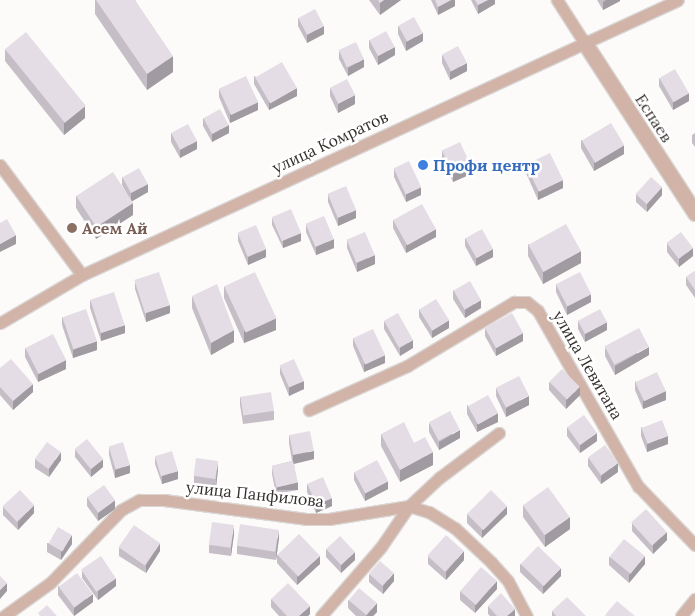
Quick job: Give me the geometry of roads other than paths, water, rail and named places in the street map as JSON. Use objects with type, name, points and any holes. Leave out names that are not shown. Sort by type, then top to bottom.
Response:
[{"type":"street","points":[[558,0],[584,42]]},
{"type":"street","name":"улица Комратов","points":[[0,323],[82,275],[678,0]]},
{"type":"street","name":"Еспаев","points":[[584,42],[695,213]]},
{"type":"street","points":[[0,166],[82,275]]},
{"type":"street","name":"улица Левитана","points":[[309,410],[407,366],[514,302],[527,302],[538,310],[638,486],[695,545]]},
{"type":"street","points":[[321,616],[381,547],[409,506],[439,478],[499,433]]},
{"type":"street","name":"улица Панфилова","points":[[4,616],[50,583],[121,510],[140,500],[164,500],[306,519],[329,519],[409,506],[429,512],[455,528],[508,582],[525,615]]},
{"type":"street","points":[[681,616],[695,599]]},
{"type":"place","name":"Профи центр","points":[[423,165]]},
{"type":"place","name":"Асем Ай","points":[[72,228]]}]
